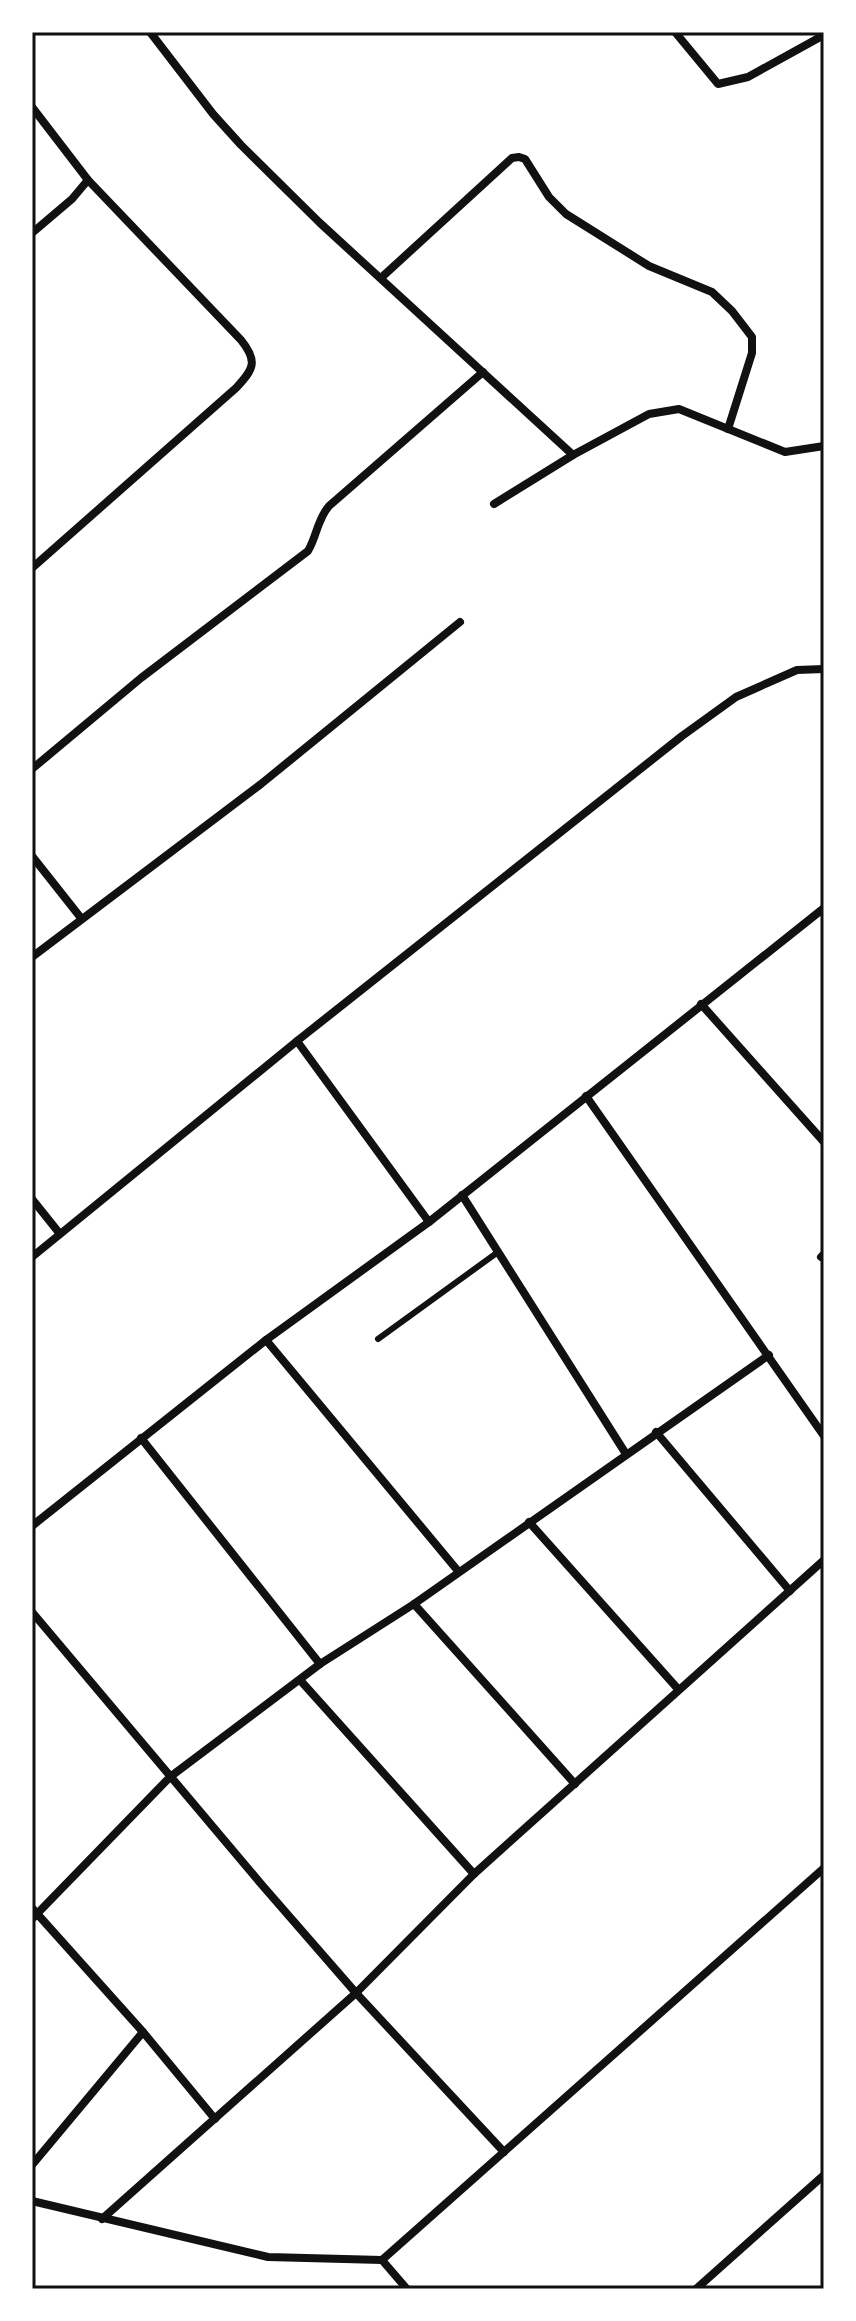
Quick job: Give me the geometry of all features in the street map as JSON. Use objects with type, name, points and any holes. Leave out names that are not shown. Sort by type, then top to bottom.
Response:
[{"type":"street","points":[[150,32],[241,145],[320,223],[573,455]]},
{"type":"street","points":[[675,32],[718,84],[748,77],[824,35]]},
{"type":"street","points":[[32,107],[88,180],[241,340],[250,351],[253,362],[248,375],[236,388],[32,568]]},
{"type":"street","points":[[382,277],[512,158],[525,159],[549,197],[566,214],[649,266],[712,292],[752,337],[752,353],[728,429]]},
{"type":"street","points":[[32,233],[72,199],[88,180]]},
{"type":"street","points":[[32,769],[141,678],[308,551],[315,540],[321,515],[329,506],[483,372]]},
{"type":"street","points":[[494,504],[573,455],[649,414],[679,409],[785,452],[824,446]]},
{"type":"street","points":[[32,957],[261,784],[460,622]]},
{"type":"street","points":[[32,1257],[297,1041],[682,736],[736,697],[797,670],[824,669]]},
{"type":"street","points":[[32,856],[81,918]]},
{"type":"street","points":[[32,1526],[266,1340],[429,1222],[823,909]]},
{"type":"street","points":[[701,1004],[824,1142]]},
{"type":"street","points":[[297,1041],[429,1222]]},
{"type":"street","points":[[586,1096],[824,1436]]},
{"type":"street","points":[[462,1195],[626,1454]]},
{"type":"street","points":[[32,1199],[60,1234]]},
{"type":"street","points":[[266,1340],[458,1571]]},
{"type":"street","points":[[215,2119],[143,2032],[34,1914],[170,1777],[320,1664],[414,1604],[769,1355]]},
{"type":"street","points":[[656,1432],[790,1591]]},
{"type":"street","points":[[141,1438],[320,1664]]},
{"type":"street","points":[[529,1522],[678,1689]]},
{"type":"street","points":[[102,2219],[356,1993],[474,1874],[824,1560]]},
{"type":"street","points":[[414,1604],[575,1784]]},
{"type":"street","points":[[32,1612],[356,1993],[504,2152]]},
{"type":"street","points":[[300,1680],[474,1874]]},
{"type":"street","points":[[32,2201],[268,2257],[382,2260],[824,1868]]},
{"type":"street","points":[[32,2165],[143,2032]]},
{"type":"street","points":[[696,2289],[824,2175]]},
{"type":"street","points":[[382,2260],[407,2289]]},
{"type":"street","points":[[707,2279],[715,2289]]},
{"type":"lane","points":[[378,1339],[498,1252]]}]
